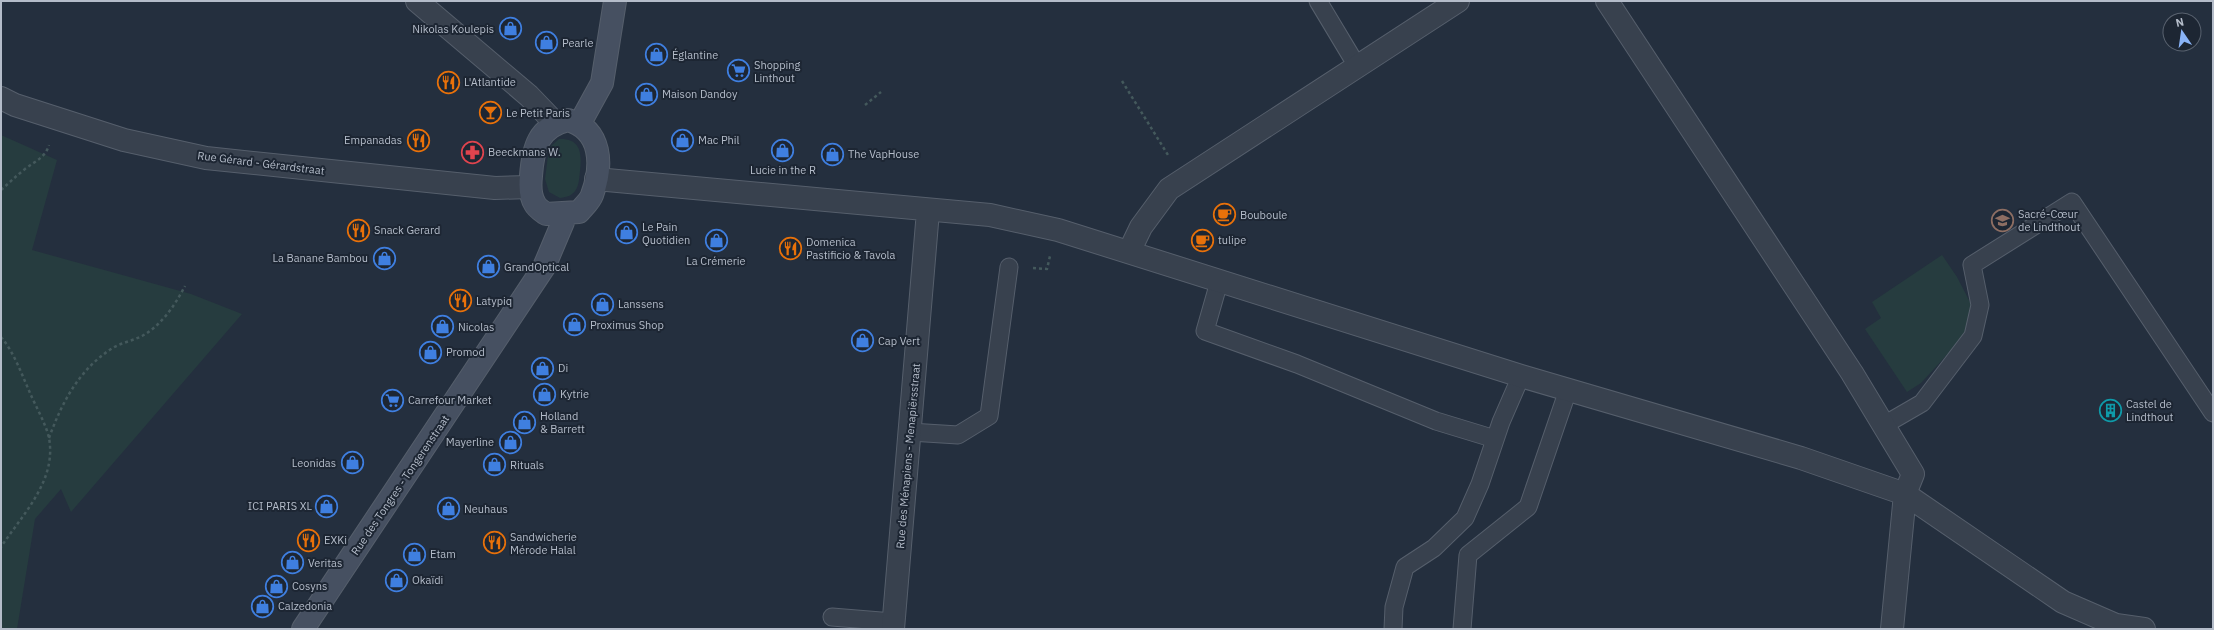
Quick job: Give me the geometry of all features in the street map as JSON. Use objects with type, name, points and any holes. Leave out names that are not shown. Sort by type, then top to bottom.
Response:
[{"type":"street","points":[[417,1],[529,96],[555,123]]},
{"type":"street","points":[[580,123],[602,83],[615,1]]},
{"type":"street","points":[[1130,252],[1141,227],[1169,188],[1458,1]]},
{"type":"street","points":[[1607,1],[1852,373],[1913,474],[1905,494],[1892,629]]},
{"type":"street","name":"Rue Gérard - Gérardstraat","points":[[1,98],[15,105],[124,140],[206,158],[495,188],[530,187]]},
{"type":"street","points":[[568,120],[580,123],[594,137],[598,157],[596,179],[592,196],[579,212],[564,215],[546,214],[534,203],[530,187],[532,159],[537,142],[545,131],[555,123],[568,120]]},
{"type":"street","points":[[596,179],[1005,219],[1058,230],[1521,376],[1801,458],[1905,494],[2063,602],[2116,625],[2144,629]]},
{"type":"street","name":"Rue des Ménapiens - Menapiërsstraat","points":[[893,626],[928,211]]},
{"type":"street","name":"Rue des Tongres - Tongerenstraat","points":[[303,629],[544,267],[563,222],[564,215]]},
{"type":"lane","points":[[1318,1],[1357,66]]},
{"type":"lane","points":[[1884,425],[1922,403],[1973,336],[1980,305],[1972,265],[2072,202],[2213,413]]},
{"type":"lane","points":[[910,432],[958,435],[989,416],[1009,267]]},
{"type":"lane","points":[[1219,282],[1205,331],[1297,364],[1436,421],[1495,439]]},
{"type":"lane","points":[[1393,629],[1394,607],[1405,567],[1434,548],[1465,518],[1521,376]]},
{"type":"lane","points":[[1462,629],[1468,555],[1528,507],[1568,390]]},
{"type":"lane","points":[[832,617],[893,626]]},
{"type":"path","points":[[1122,81],[1168,156]]},
{"type":"path","points":[[865,105],[881,92]]},
{"type":"path","points":[[1,190],[26,168],[39,160],[46,152],[50,142]]},
{"type":"path","points":[[1047,269],[1050,256]]},
{"type":"path","points":[[1,547],[34,502],[46,473],[49,458],[49,438],[59,411],[68,393],[89,367],[112,348],[143,335],[162,320],[174,306],[185,286]]},
{"type":"path","points":[[1,336],[23,376],[49,438]]},
{"type":"green space","points":[[1,135],[57,160],[32,250],[191,294],[242,314],[71,512],[61,489],[35,519],[17,629],[1,629]]},
{"type":"green space","points":[[559,139],[566,139],[576,144],[581,159],[579,180],[576,189],[569,196],[560,198],[549,192],[545,179],[549,148]]},
{"type":"green space","points":[[1942,255],[1957,277],[1972,306],[1966,334],[1921,383],[1907,392],[1865,329],[1881,318],[1872,302]]},
{"type":"place","name":"Nikolas Koulepis","points":[[510,29]]},
{"type":"place","name":"Pearle","points":[[546,43]]},
{"type":"place","name":"Églantine","points":[[657,55]]},
{"type":"place","name":"Shopping Linthout","points":[[739,71]]},
{"type":"place","name":"L'Atlantide","points":[[449,82]]},
{"type":"place","name":"Maison Dandoy","points":[[646,94]]},
{"type":"place","name":"Le Petit Paris","points":[[491,113]]},
{"type":"place","name":"Empanadas","points":[[418,140]]},
{"type":"place","name":"Mac Phil","points":[[683,140]]},
{"type":"place","name":"Lucie in the R","points":[[783,150]]},
{"type":"place","name":"Beeckmans W.","points":[[473,152]]},
{"type":"place","name":"The VapHouse","points":[[833,154]]},
{"type":"place","name":"Bouboule","points":[[1224,215]]},
{"type":"place","name":"Sacré-Cœur de Lindthout","points":[[2002,220]]},
{"type":"place","name":"Snack Gerard","points":[[359,230]]},
{"type":"place","name":"Le Pain Quotidien","points":[[626,233]]},
{"type":"place","name":"tulipe","points":[[1203,240]]},
{"type":"place","name":"La Crémerie","points":[[716,241]]},
{"type":"place","name":"Domenica Pastificio & Tavola","points":[[790,248]]},
{"type":"place","name":"La Banane Bambou","points":[[384,258]]},
{"type":"place","name":"GrandOptical","points":[[488,267]]},
{"type":"place","name":"Latypiq","points":[[461,301]]},
{"type":"place","name":"Lanssens","points":[[602,304]]},
{"type":"place","name":"Proximus Shop","points":[[575,325]]},
{"type":"place","name":"Nicolas","points":[[443,327]]},
{"type":"place","name":"Cap Vert","points":[[863,341]]},
{"type":"place","name":"Promod","points":[[431,352]]},
{"type":"place","name":"Di","points":[[543,368]]},
{"type":"place","name":"Kytrie","points":[[544,394]]},
{"type":"place","name":"Carrefour Market","points":[[393,400]]},
{"type":"place","name":"Castel de Lindthout","points":[[2110,410]]},
{"type":"place","name":"Holland & Barrett","points":[[525,422]]},
{"type":"place","name":"Mayerline","points":[[510,442]]},
{"type":"place","name":"Leonidas","points":[[352,463]]},
{"type":"place","name":"Rituals","points":[[494,465]]},
{"type":"place","name":"ICI PARIS XL","points":[[327,506]]},
{"type":"place","name":"Neuhaus","points":[[449,509]]},
{"type":"place","name":"EXKi","points":[[309,540]]},
{"type":"place","name":"Sandwicherie Mérode Halal","points":[[494,543]]},
{"type":"place","name":"Etam","points":[[415,554]]},
{"type":"place","name":"Veritas","points":[[292,563]]},
{"type":"place","name":"Okaïdi","points":[[397,580]]},
{"type":"place","name":"Cosyns","points":[[277,586]]},
{"type":"place","name":"Calzedonia","points":[[262,606]]}]
